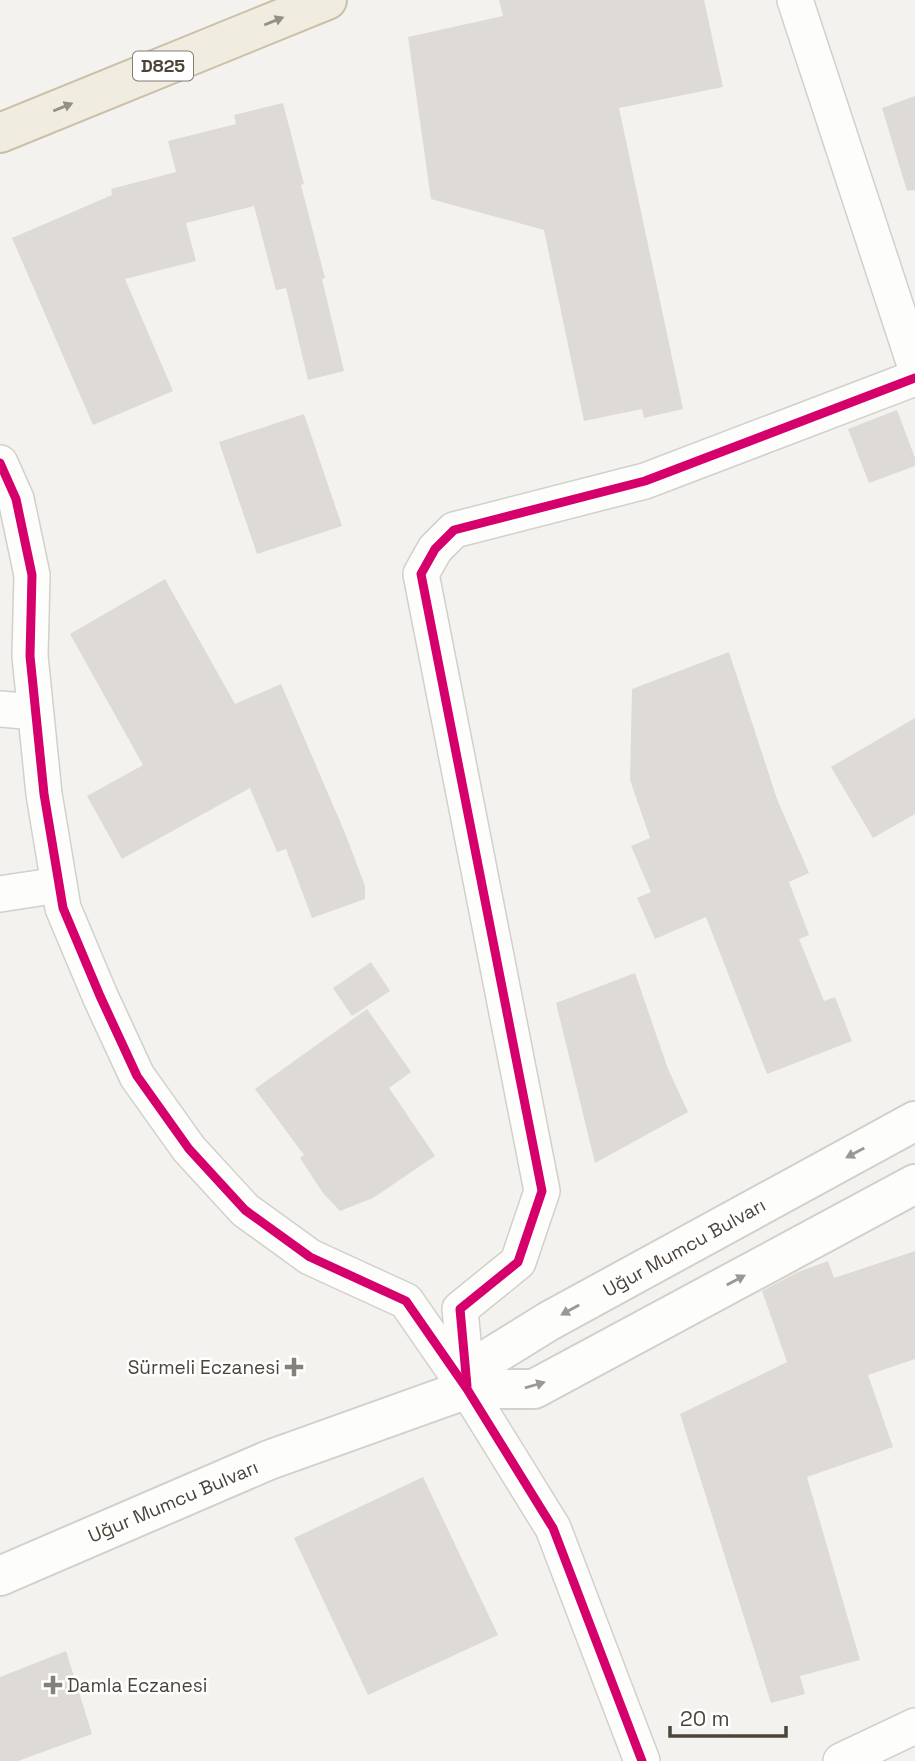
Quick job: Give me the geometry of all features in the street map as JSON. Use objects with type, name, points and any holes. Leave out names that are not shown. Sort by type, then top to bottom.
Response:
[{"type":"highway","name":"D825","points":[[0,133],[327,0]]},
{"type":"street","points":[[795,0],[915,365]]},
{"type":"street","points":[[467,1389],[460,1309],[518,1262],[542,1191],[421,574],[435,549],[454,530],[645,481],[915,378]]},
{"type":"street","points":[[0,463],[16,499],[32,575],[30,656],[35,712],[44,794],[63,908],[137,1076],[189,1149],[245,1210],[310,1257],[406,1301],[467,1389],[553,1528],[642,1761]]},
{"type":"street","points":[[0,709],[35,712]]},
{"type":"street","points":[[0,894],[59,885]]},
{"type":"street","name":"Uğur Mumcu Bulvarı","points":[[467,1389],[486,1360],[549,1321],[915,1121]]},
{"type":"street","name":"Uğur Mumcu Bulvarı","points":[[0,1576],[269,1460],[467,1389],[534,1389],[915,1184]]},
{"type":"street","points":[[841,1761],[915,1726]]},
{"type":"building","points":[[499,0],[704,0],[723,87],[619,108],[683,409],[644,418],[642,409],[584,421],[544,230],[431,199],[408,37],[503,16]]},
{"type":"building","points":[[915,96],[915,190],[907,191],[882,108]]},
{"type":"building","points":[[283,103],[304,184],[301,185],[325,278],[322,279],[344,371],[308,380],[286,288],[276,290],[254,206],[186,223],[196,261],[125,279],[173,391],[93,425],[12,238],[112,195],[111,189],[176,172],[168,141],[236,124],[234,115]]},
{"type":"building","points":[[897,410],[915,458],[915,466],[869,483],[848,429]]},
{"type":"building","points":[[304,414],[342,526],[257,554],[219,442]]},
{"type":"building","points":[[165,579],[235,704],[281,684],[345,833],[365,886],[365,899],[312,918],[286,849],[277,852],[250,788],[122,859],[87,796],[143,765],[70,634]]},
{"type":"building","points":[[729,652],[777,799],[809,873],[789,882],[809,935],[799,939],[824,1001],[835,997],[852,1041],[767,1074],[706,917],[655,939],[637,898],[651,892],[631,846],[650,838],[630,780],[632,689]]},
{"type":"building","points":[[915,718],[915,814],[873,838],[831,767]]},
{"type":"building","points":[[371,962],[390,991],[352,1016],[333,988]]},
{"type":"building","points":[[635,973],[668,1069],[688,1112],[595,1163],[556,1003]]},
{"type":"building","points":[[367,1009],[411,1072],[389,1088],[435,1156],[373,1198],[340,1211],[323,1193],[300,1158],[304,1155],[255,1089]]},
{"type":"building","points":[[915,1251],[915,1359],[868,1375],[893,1447],[807,1477],[860,1660],[800,1676],[805,1694],[771,1703],[680,1414],[787,1362],[762,1291],[798,1272],[828,1261],[834,1278]]},
{"type":"building","points":[[423,1477],[498,1635],[368,1695],[294,1538]]},
{"type":"building","points":[[66,1651],[92,1734],[18,1761],[0,1761],[0,1677]]},
{"type":"cycle path","points":[[467,1386],[460,1309],[518,1262],[542,1191],[421,574],[435,549],[454,530],[645,481],[915,378]]},
{"type":"cycle path","points":[[0,463],[16,499],[32,575],[30,656],[44,794],[63,908],[137,1076],[189,1149],[245,1210],[310,1257],[406,1301],[467,1389],[553,1528],[642,1761]]},
{"type":"place","name":"Sürmeli Eczanesi","points":[[294,1367]]},
{"type":"place","name":"Damla Eczanesi","points":[[53,1685]]}]
